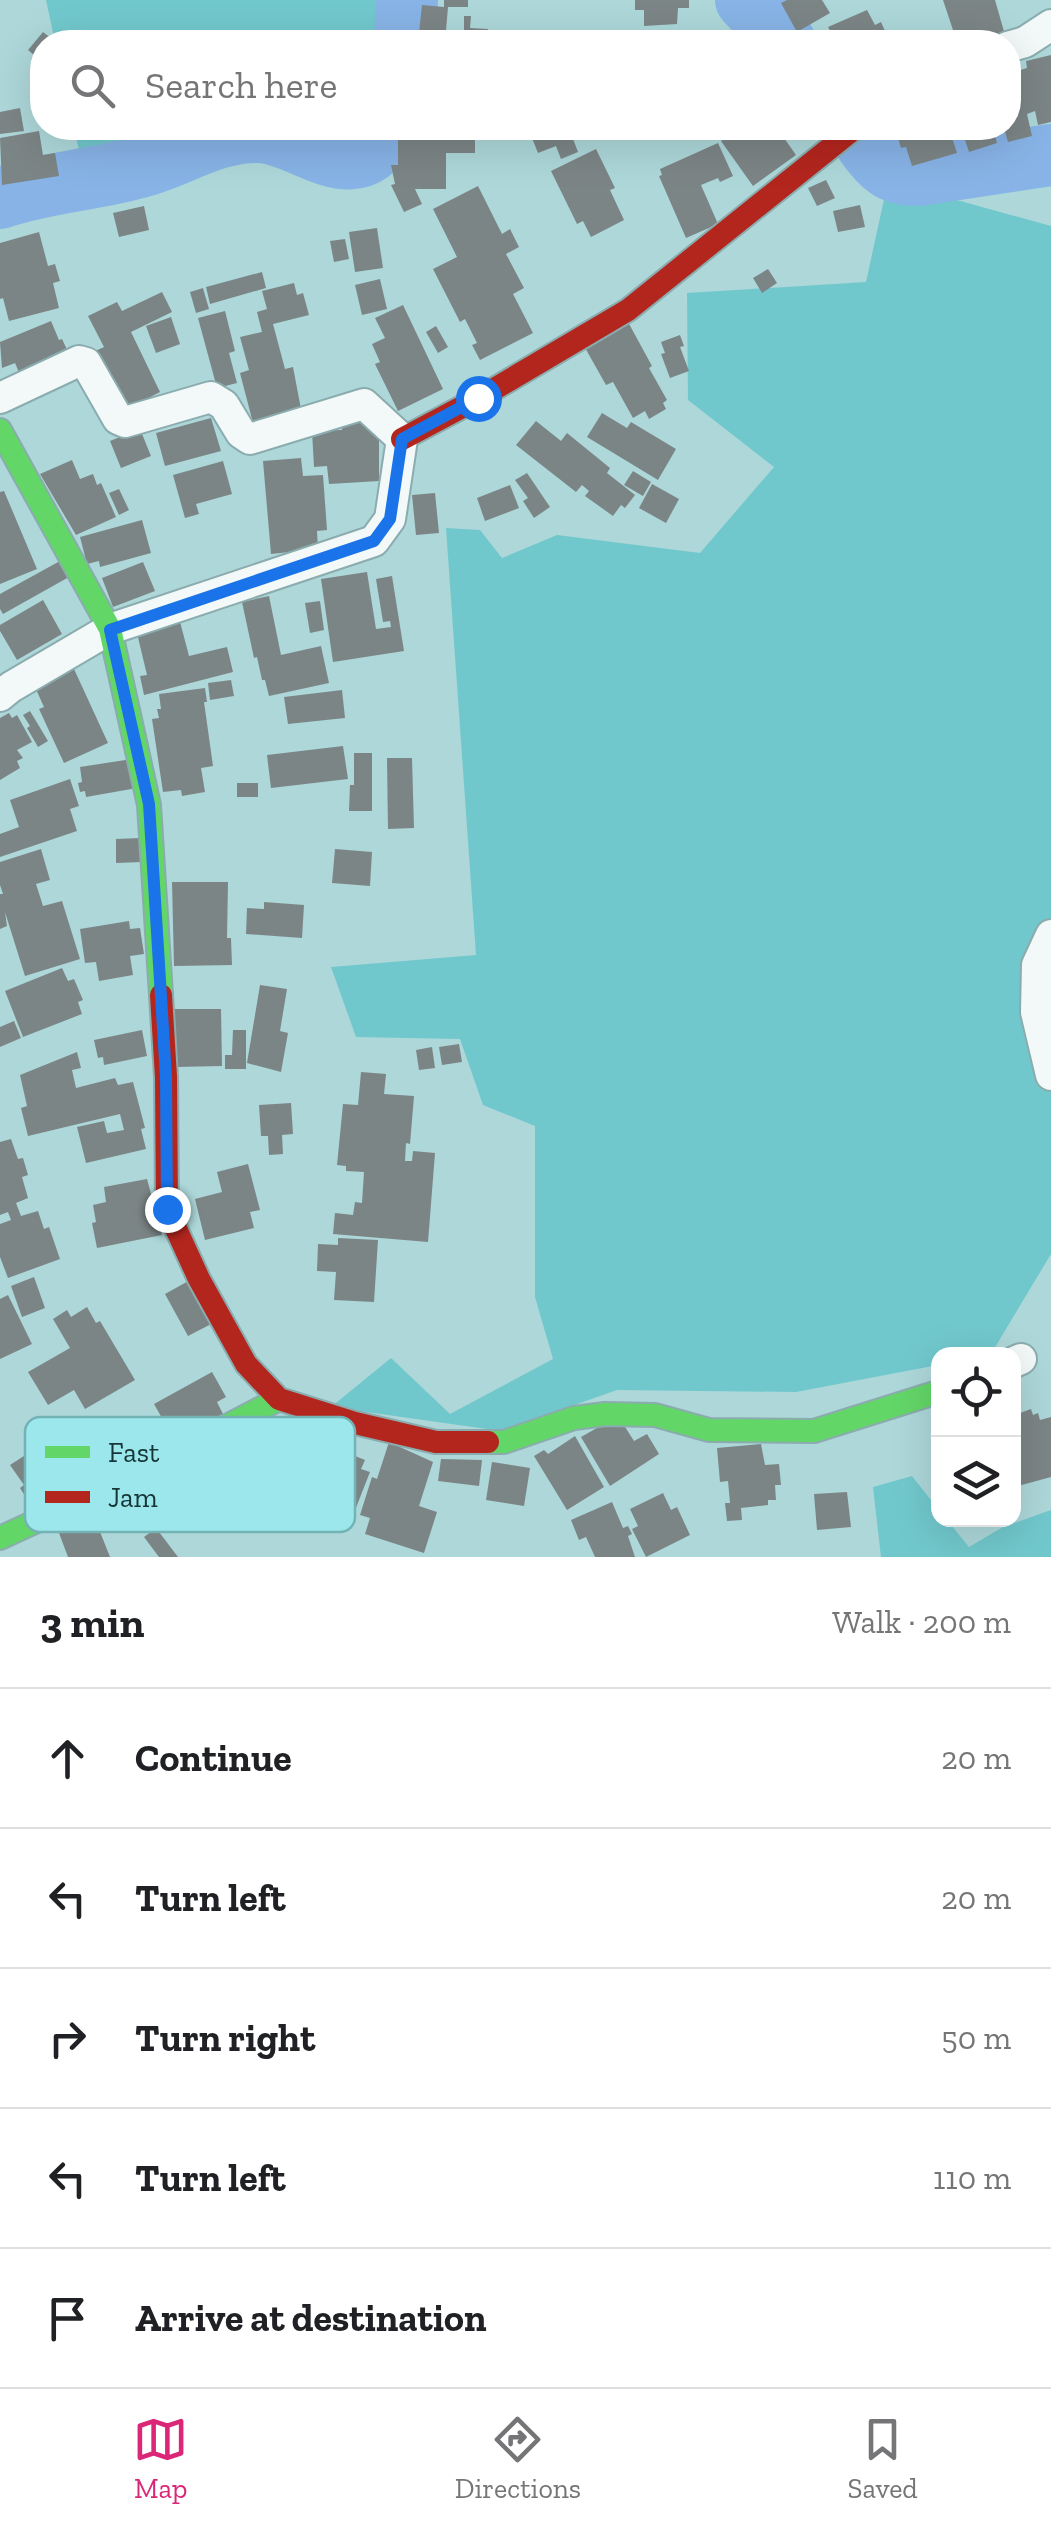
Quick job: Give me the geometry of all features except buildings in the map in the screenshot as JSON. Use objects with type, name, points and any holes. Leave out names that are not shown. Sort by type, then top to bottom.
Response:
[{"type":"street","points":[[1021,43],[1051,25]]},
{"type":"street","points":[[402,439],[628,310],[840,140]]},
{"type":"street","points":[[0,398],[80,361],[86,363],[118,419],[125,422],[211,397],[224,405],[241,433],[250,439],[364,404],[402,439]]},
{"type":"street","points":[[0,430],[110,630],[149,804],[166,1077],[167,1209],[199,1280],[246,1364],[278,1399],[336,1417]]},
{"type":"street","points":[[0,696],[110,630],[374,541],[390,519],[402,439]]},
{"type":"street","points":[[1051,935],[1037,965],[1036,1012],[1051,1075]]},
{"type":"street","points":[[355,1423],[436,1442],[504,1442],[574,1418],[604,1414],[655,1414],[709,1430],[814,1431],[931,1394]]},
{"type":"street","points":[[244,1417],[278,1399]]},
{"type":"street","points":[[0,1538],[25,1526]]},
{"type":"shaded area","points":[[46,0],[392,0],[388,30],[52,30]]},
{"type":"shaded area","points":[[77,140],[362,140],[354,152],[245,142],[81,159]]},
{"type":"shaded area","points":[[888,181],[1051,226],[1051,1254],[995,1347],[931,1347],[931,1366],[796,1392],[617,1390],[501,1431],[331,1407],[391,1358],[450,1414],[553,1359],[535,1297],[535,1126],[483,1105],[460,1039],[356,1037],[331,967],[476,955],[446,528],[480,530],[502,558],[557,535],[700,553],[774,467],[688,400],[687,293],[866,282]]},
{"type":"shaded area","points":[[912,1476],[931,1500],[931,1527],[953,1527],[969,1547],[1003,1527],[1021,1527],[1021,1521],[1051,1510],[1051,1557],[881,1557],[873,1487]]},
{"type":"waterway","points":[[406,30],[407,0]]},
{"type":"waterway","points":[[746,0],[774,30]]},
{"type":"waterway","points":[[0,198],[143,166],[212,140]]},
{"type":"waterway","points":[[290,140],[345,158],[361,156],[380,140]]},
{"type":"waterway","points":[[867,145],[888,168],[909,175],[1051,155]]},
{"type":"traffic: fast","points":[[0,430],[110,629],[149,805],[161,995]]},
{"type":"traffic: fast","points":[[488,1442],[504,1442],[574,1418],[605,1414],[655,1415],[709,1430],[814,1431],[931,1394]]},
{"type":"traffic: fast","points":[[244,1417],[279,1399]]},
{"type":"traffic: fast","points":[[0,1538],[25,1526]]},
{"type":"traffic: jam","points":[[402,439],[628,310],[840,140]]},
{"type":"traffic: jam","points":[[161,995],[167,1209],[199,1279],[246,1364],[279,1399],[336,1417]]},
{"type":"traffic: jam","points":[[355,1423],[436,1442],[488,1442]]},
{"type":"route","points":[[167,1209],[166,1077],[149,804],[110,630],[374,541],[390,519],[402,439],[478,398]]}]
